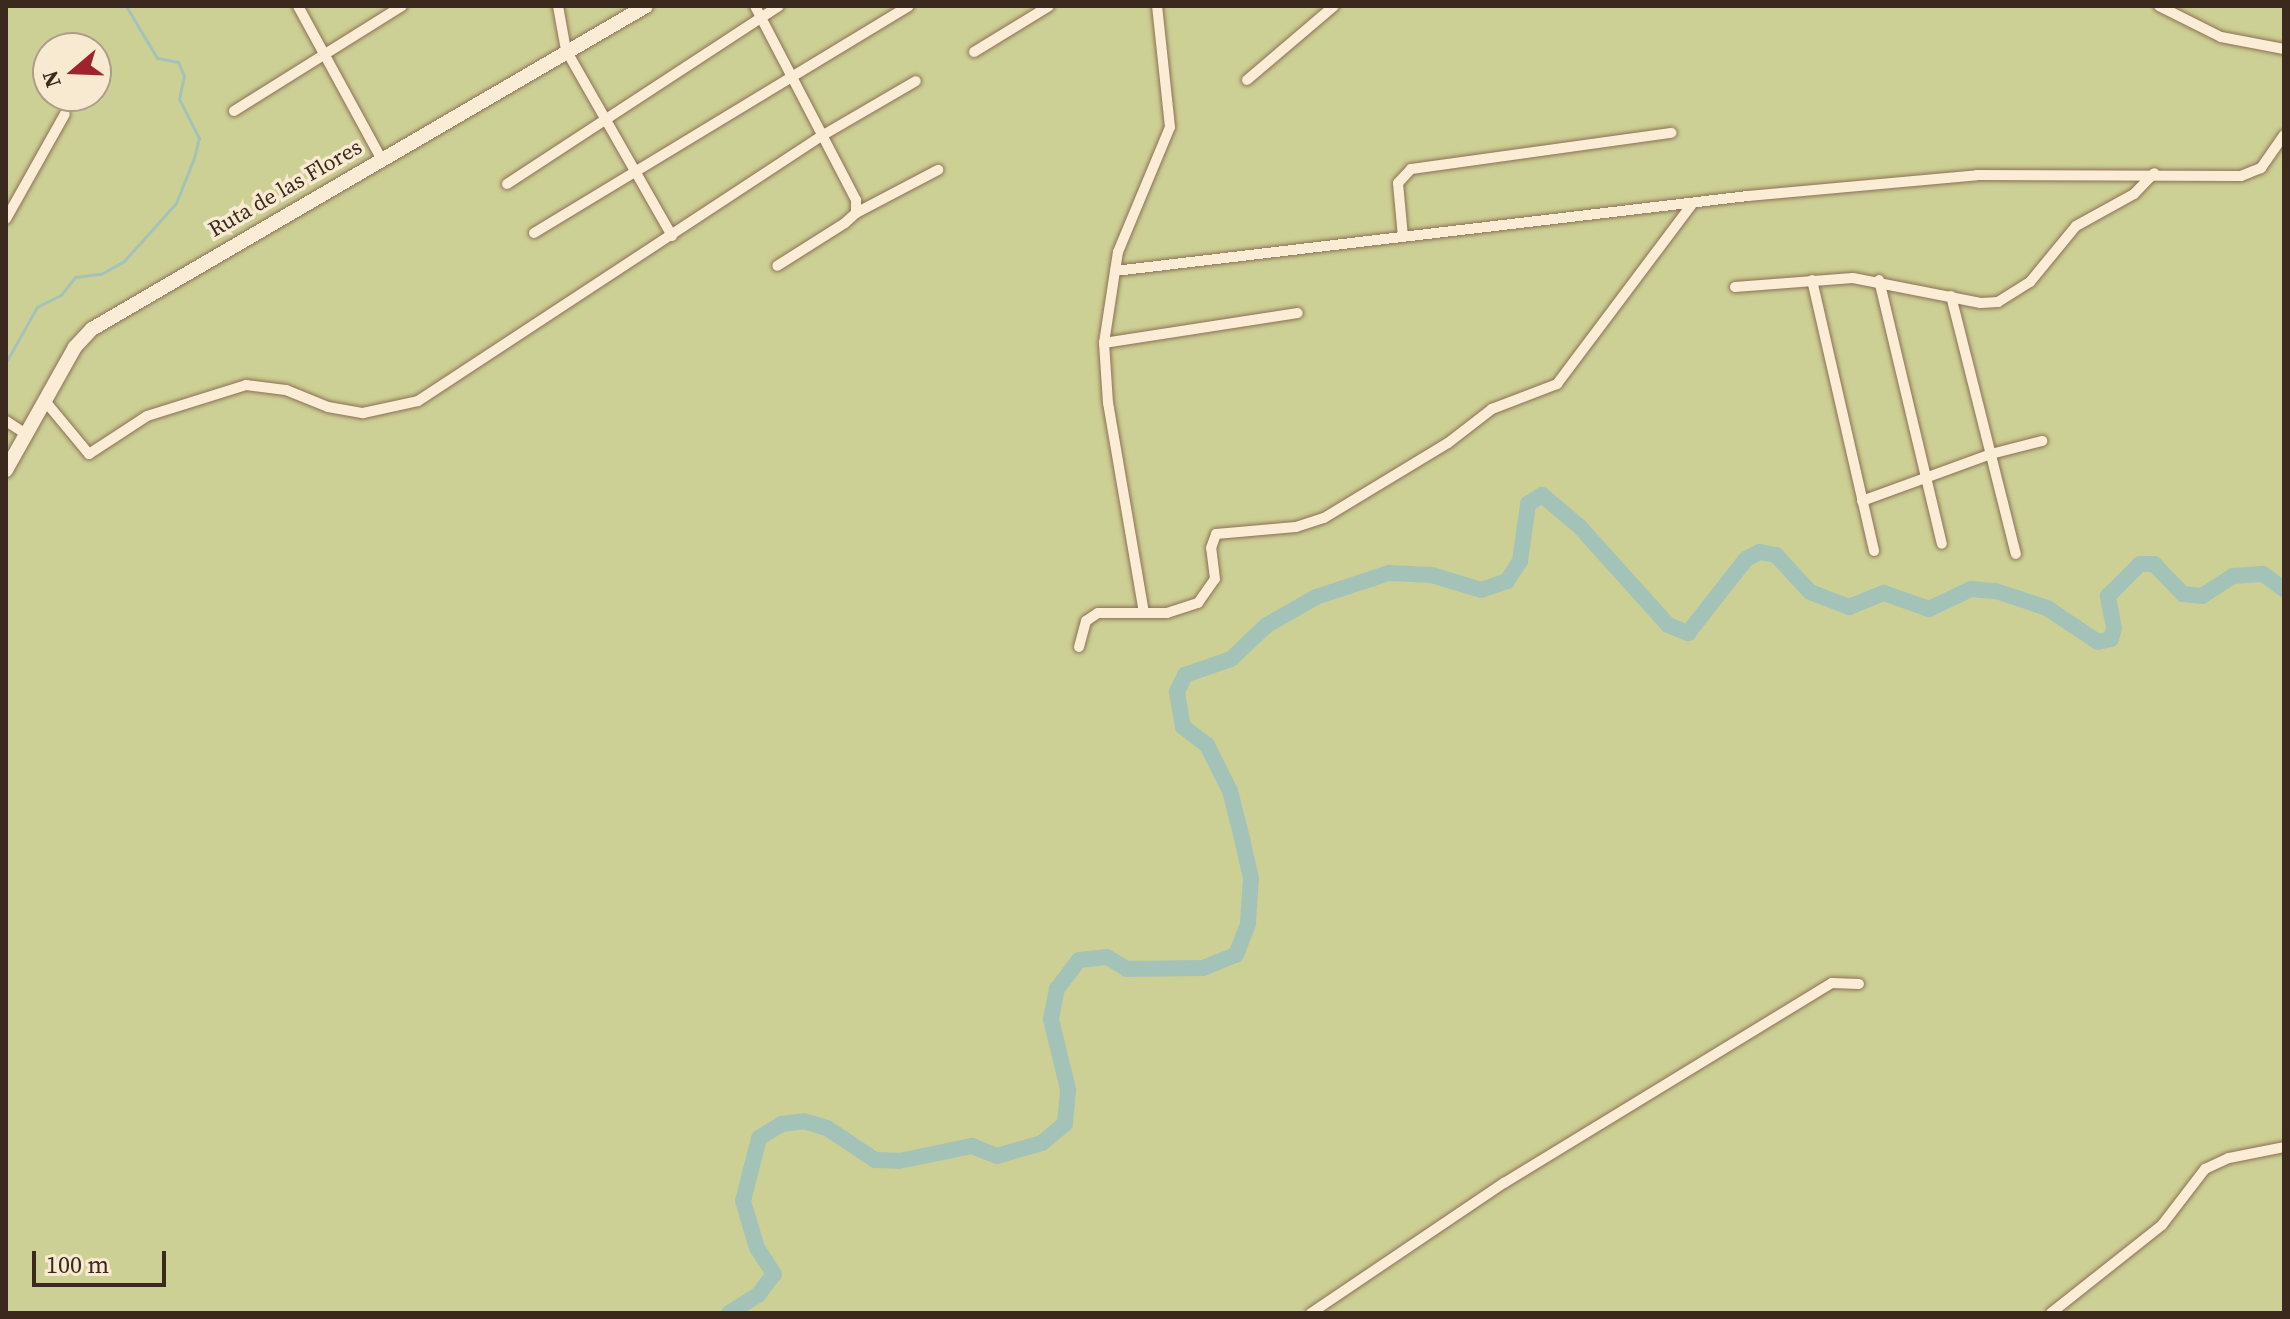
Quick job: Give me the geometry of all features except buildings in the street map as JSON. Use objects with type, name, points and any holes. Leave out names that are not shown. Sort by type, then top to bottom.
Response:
[{"type":"main road","name":"Ruta de las Flores","points":[[6,470],[75,347],[92,329],[646,6]]},
{"type":"street","points":[[298,6],[381,158]]},
{"type":"street","points":[[234,111],[402,6]]},
{"type":"street","points":[[558,6],[566,50],[672,236]]},
{"type":"street","points":[[755,6],[825,134],[856,200],[856,213]]},
{"type":"street","points":[[507,184],[779,6]]},
{"type":"street","points":[[534,233],[792,73],[909,6]]},
{"type":"street","points":[[974,52],[1048,6]]},
{"type":"street","points":[[1144,613],[1108,403],[1104,343],[1115,271],[1170,127],[1157,6]]},
{"type":"street","points":[[1247,80],[1334,6]]},
{"type":"street","points":[[2159,6],[2221,37],[2284,49]]},
{"type":"street","points":[[45,401],[89,454],[147,416],[246,385],[286,390],[328,407],[388,411],[447,385],[825,134],[916,81]]},
{"type":"street","points":[[6,219],[65,114]]},
{"type":"street","points":[[1403,237],[1398,183],[1411,169],[1672,133]]},
{"type":"street","points":[[1115,271],[1693,203],[1977,175],[2252,174],[2284,135]]},
{"type":"street","points":[[777,266],[856,213],[938,170]]},
{"type":"street","points":[[1735,287],[1812,280],[1879,280],[1981,303],[2015,293],[2076,226],[2134,194],[2154,173]]},
{"type":"street","points":[[1079,647],[1091,616],[1185,611],[1208,593],[1215,579],[1211,548],[1216,534],[1284,529],[1324,518],[1427,457],[1492,409],[1557,384],[1693,203]]},
{"type":"street","points":[[1812,280],[1874,551]]},
{"type":"street","points":[[1879,280],[1942,544]]},
{"type":"street","points":[[1951,296],[2016,554]]},
{"type":"street","points":[[1104,343],[1298,313]]},
{"type":"street","points":[[6,421],[26,434]]},
{"type":"street","points":[[1862,501],[1991,454],[2042,441]]},
{"type":"street","points":[[1311,1313],[1504,1183],[1832,983],[1859,984]]},
{"type":"street","points":[[2051,1313],[2162,1225],[2205,1169],[2284,1147]]},
{"type":"green space","points":[[6,6],[2284,6],[2284,1313],[6,1313]]},
{"type":"waterway","points":[[6,362],[37,307],[61,295],[75,277],[101,274],[124,261],[176,203],[194,158],[199,138],[179,99],[184,76],[178,62],[157,58],[126,6]]},
{"type":"waterway","points":[[729,1313],[758,1295],[774,1274],[757,1248],[743,1201],[759,1138],[781,1124],[804,1121],[827,1128],[875,1160],[899,1161],[972,1146],[997,1156],[1042,1143],[1065,1124],[1068,1089],[1051,1019],[1057,989],[1079,960],[1107,957],[1127,969],[1203,968],[1236,955],[1248,923],[1251,878],[1243,842],[1230,791],[1207,745],[1183,727],[1177,692],[1185,675],[1231,659],[1267,625],[1316,597],[1389,573],[1432,575],[1481,590],[1507,581],[1520,561],[1528,504],[1542,495],[1579,526],[1668,625],[1688,633],[1746,559],[1760,552],[1776,555],[1810,592],[1849,607],[1884,593],[1929,609],[1971,589],[1996,591],[2047,608],[2098,642],[2111,639],[2114,628],[2108,596],[2140,564],[2154,564],[2183,594],[2202,596],[2233,576],[2263,574],[2284,589]]}]
